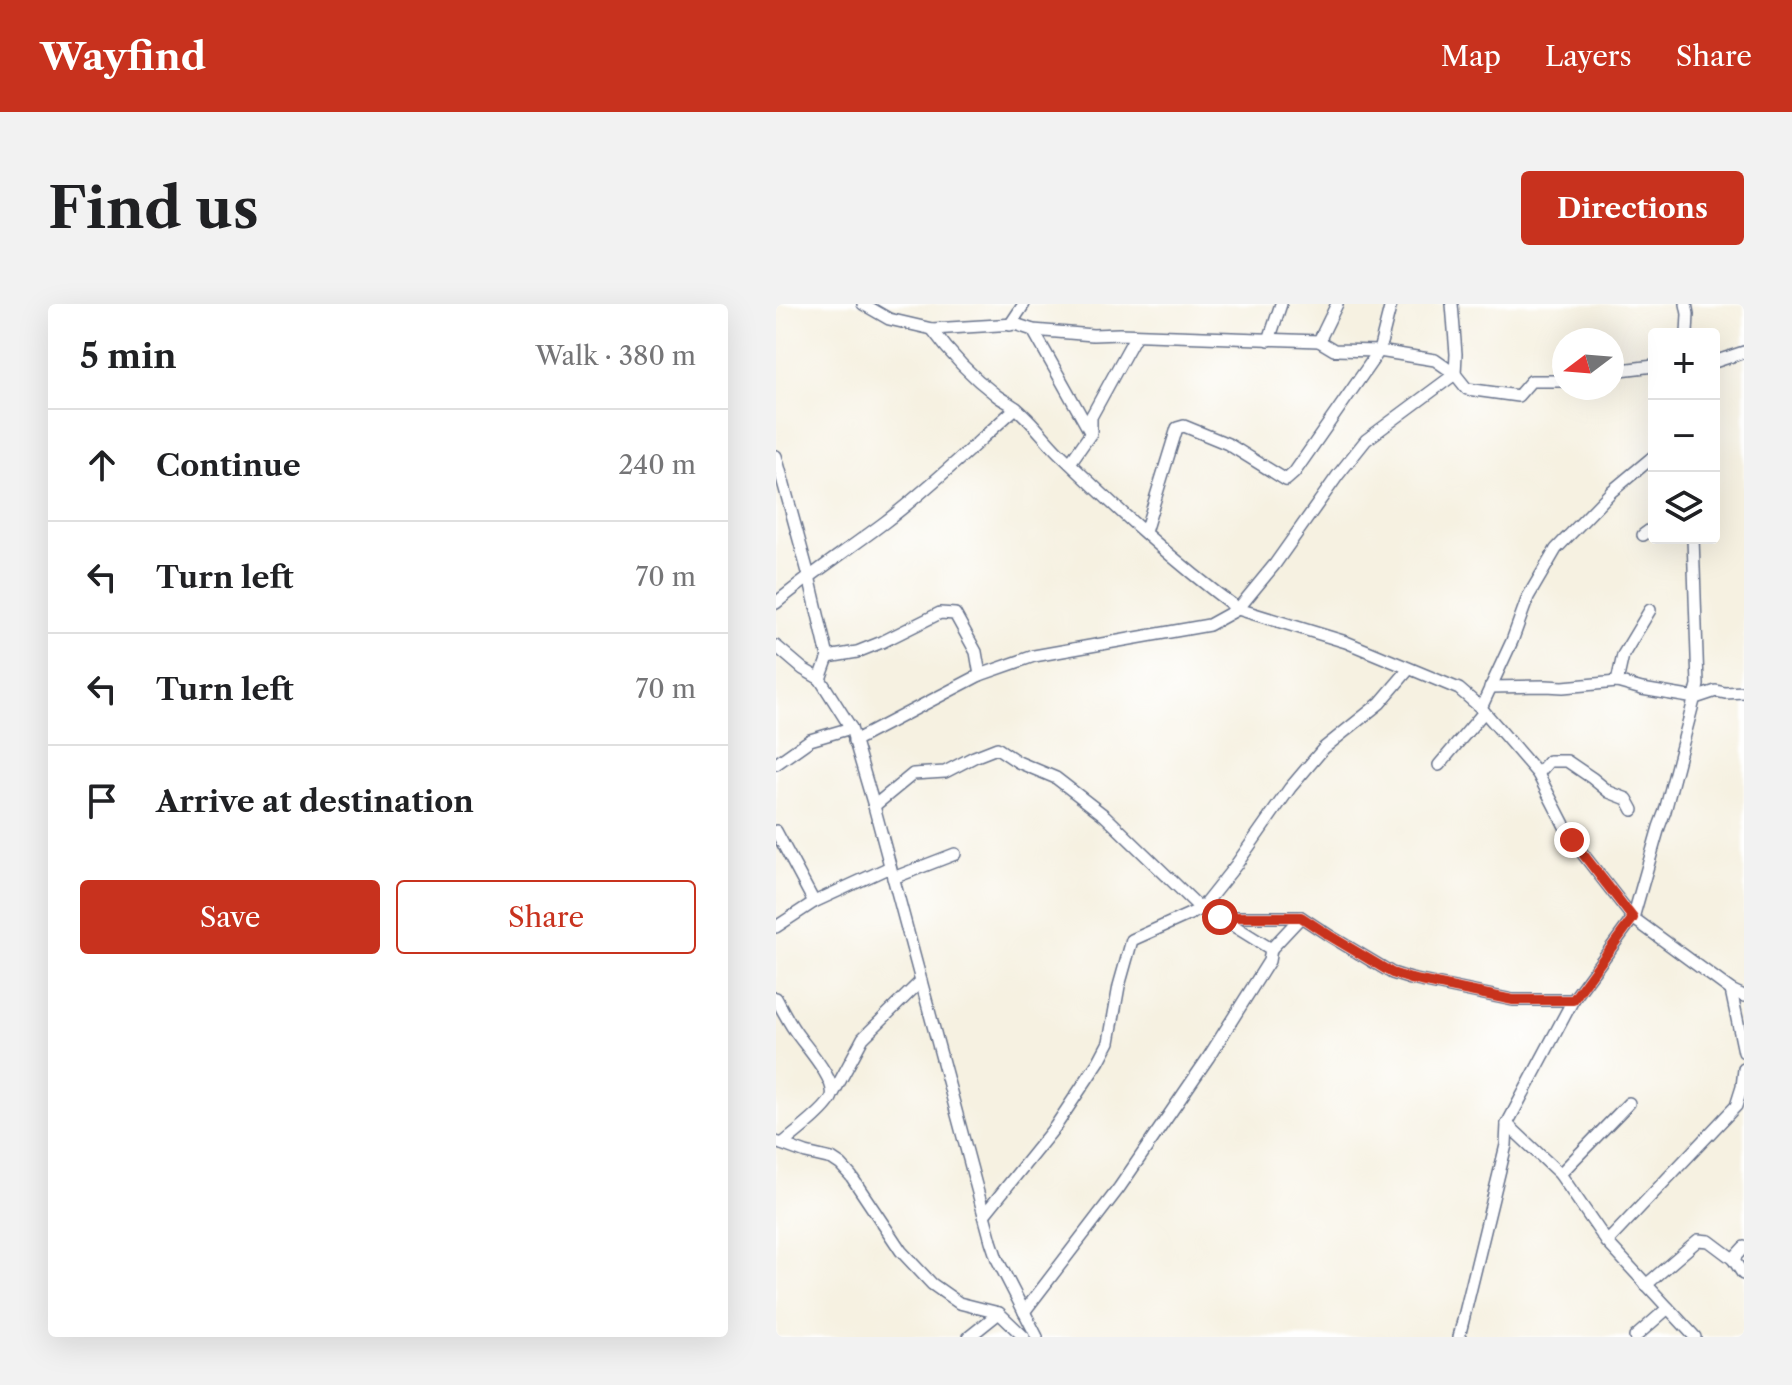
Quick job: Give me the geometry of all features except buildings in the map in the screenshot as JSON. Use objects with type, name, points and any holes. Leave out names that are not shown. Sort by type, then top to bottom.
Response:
[{"type":"street","points":[[863,304],[889,319],[932,329],[1010,325],[1093,335],[1319,341],[1334,350],[1379,351],[1435,360],[1455,374],[1467,389],[1518,396],[1531,381],[1552,381]]},
{"type":"street","points":[[1010,325],[1024,304]]},
{"type":"street","points":[[1269,340],[1281,304]]},
{"type":"street","points":[[1319,341],[1337,304]]},
{"type":"street","points":[[1145,532],[1177,428],[1184,426],[1228,444],[1286,480],[1294,473],[1379,351],[1391,304]]},
{"type":"street","points":[[1452,304],[1456,340],[1455,374]]},
{"type":"street","points":[[1686,304],[1687,328]]},
{"type":"street","points":[[932,329],[970,373],[1016,408],[1145,532],[1204,584],[1238,609],[1346,642],[1459,689],[1483,710],[1538,774],[1572,840],[1633,918],[1731,990],[1744,996]]},
{"type":"street","points":[[1033,330],[1091,433]]},
{"type":"street","points":[[1070,463],[1091,433],[1091,417],[1136,335]]},
{"type":"street","points":[[1720,360],[1744,352]]},
{"type":"street","points":[[1624,370],[1648,367]]},
{"type":"street","points":[[776,764],[810,740],[852,734],[980,675],[1034,656],[1209,625],[1238,609],[1366,440],[1455,374]]},
{"type":"street","points":[[776,603],[887,521],[1016,408]]},
{"type":"street","points":[[776,456],[828,657],[820,679]]},
{"type":"street","points":[[1439,765],[1483,710],[1528,597],[1556,549],[1612,491],[1648,461]]},
{"type":"street","points":[[1643,535],[1648,531]]},
{"type":"street","points":[[1459,1337],[1506,1145],[1507,1124],[1573,1000],[1633,918],[1698,685],[1693,544]]},
{"type":"street","points":[[1617,682],[1623,655],[1650,610]]},
{"type":"street","points":[[828,657],[857,652],[940,613],[955,614],[976,652],[980,675]]},
{"type":"street","points":[[776,646],[820,679],[852,734],[997,1259],[1037,1337]]},
{"type":"street","points":[[984,1215],[1055,1127],[1104,1051],[1132,940],[1201,909],[1290,788],[1324,748],[1380,703],[1409,669]]},
{"type":"street","points":[[1490,687],[1563,687],[1617,682],[1695,698],[1716,691],[1744,692]]},
{"type":"street","points":[[874,806],[913,774],[945,772],[997,748],[1018,762],[1056,778],[1105,816],[1201,909],[1220,917],[1271,949]]},
{"type":"street","points":[[1538,774],[1549,761],[1567,761],[1609,792],[1627,799],[1633,810]]},
{"type":"street","points":[[776,831],[814,902]]},
{"type":"street","points":[[776,927],[814,902],[955,854]]},
{"type":"street","points":[[1220,917],[1301,917],[1392,973],[1411,979],[1513,1000],[1573,1000]]},
{"type":"street","points":[[1024,1312],[1119,1188],[1216,1046],[1269,961],[1271,949],[1301,917]]},
{"type":"street","points":[[779,1143],[829,1102],[863,1038],[921,981]]},
{"type":"street","points":[[1731,990],[1744,982]]},
{"type":"street","points":[[1731,990],[1744,1052]]},
{"type":"street","points":[[776,998],[818,1063],[832,1094]]},
{"type":"street","points":[[1607,1242],[1736,1106],[1744,1069]]},
{"type":"street","points":[[1560,1174],[1629,1103]]},
{"type":"street","points":[[1507,1124],[1560,1174],[1607,1242],[1695,1337]]},
{"type":"street","points":[[779,1143],[832,1159],[841,1165],[901,1251],[932,1284],[959,1303],[999,1313],[1024,1337]]},
{"type":"street","points":[[1646,1285],[1698,1240],[1709,1241],[1733,1259],[1743,1274]]},
{"type":"street","points":[[1733,1259],[1744,1247]]},
{"type":"street","points":[[1635,1337],[1668,1308]]},
{"type":"street","points":[[969,1337],[999,1313]]},
{"type":"route","points":[[1220,917],[1301,917],[1392,973],[1411,979],[1513,1000],[1573,1000],[1633,918],[1572,840]]}]
